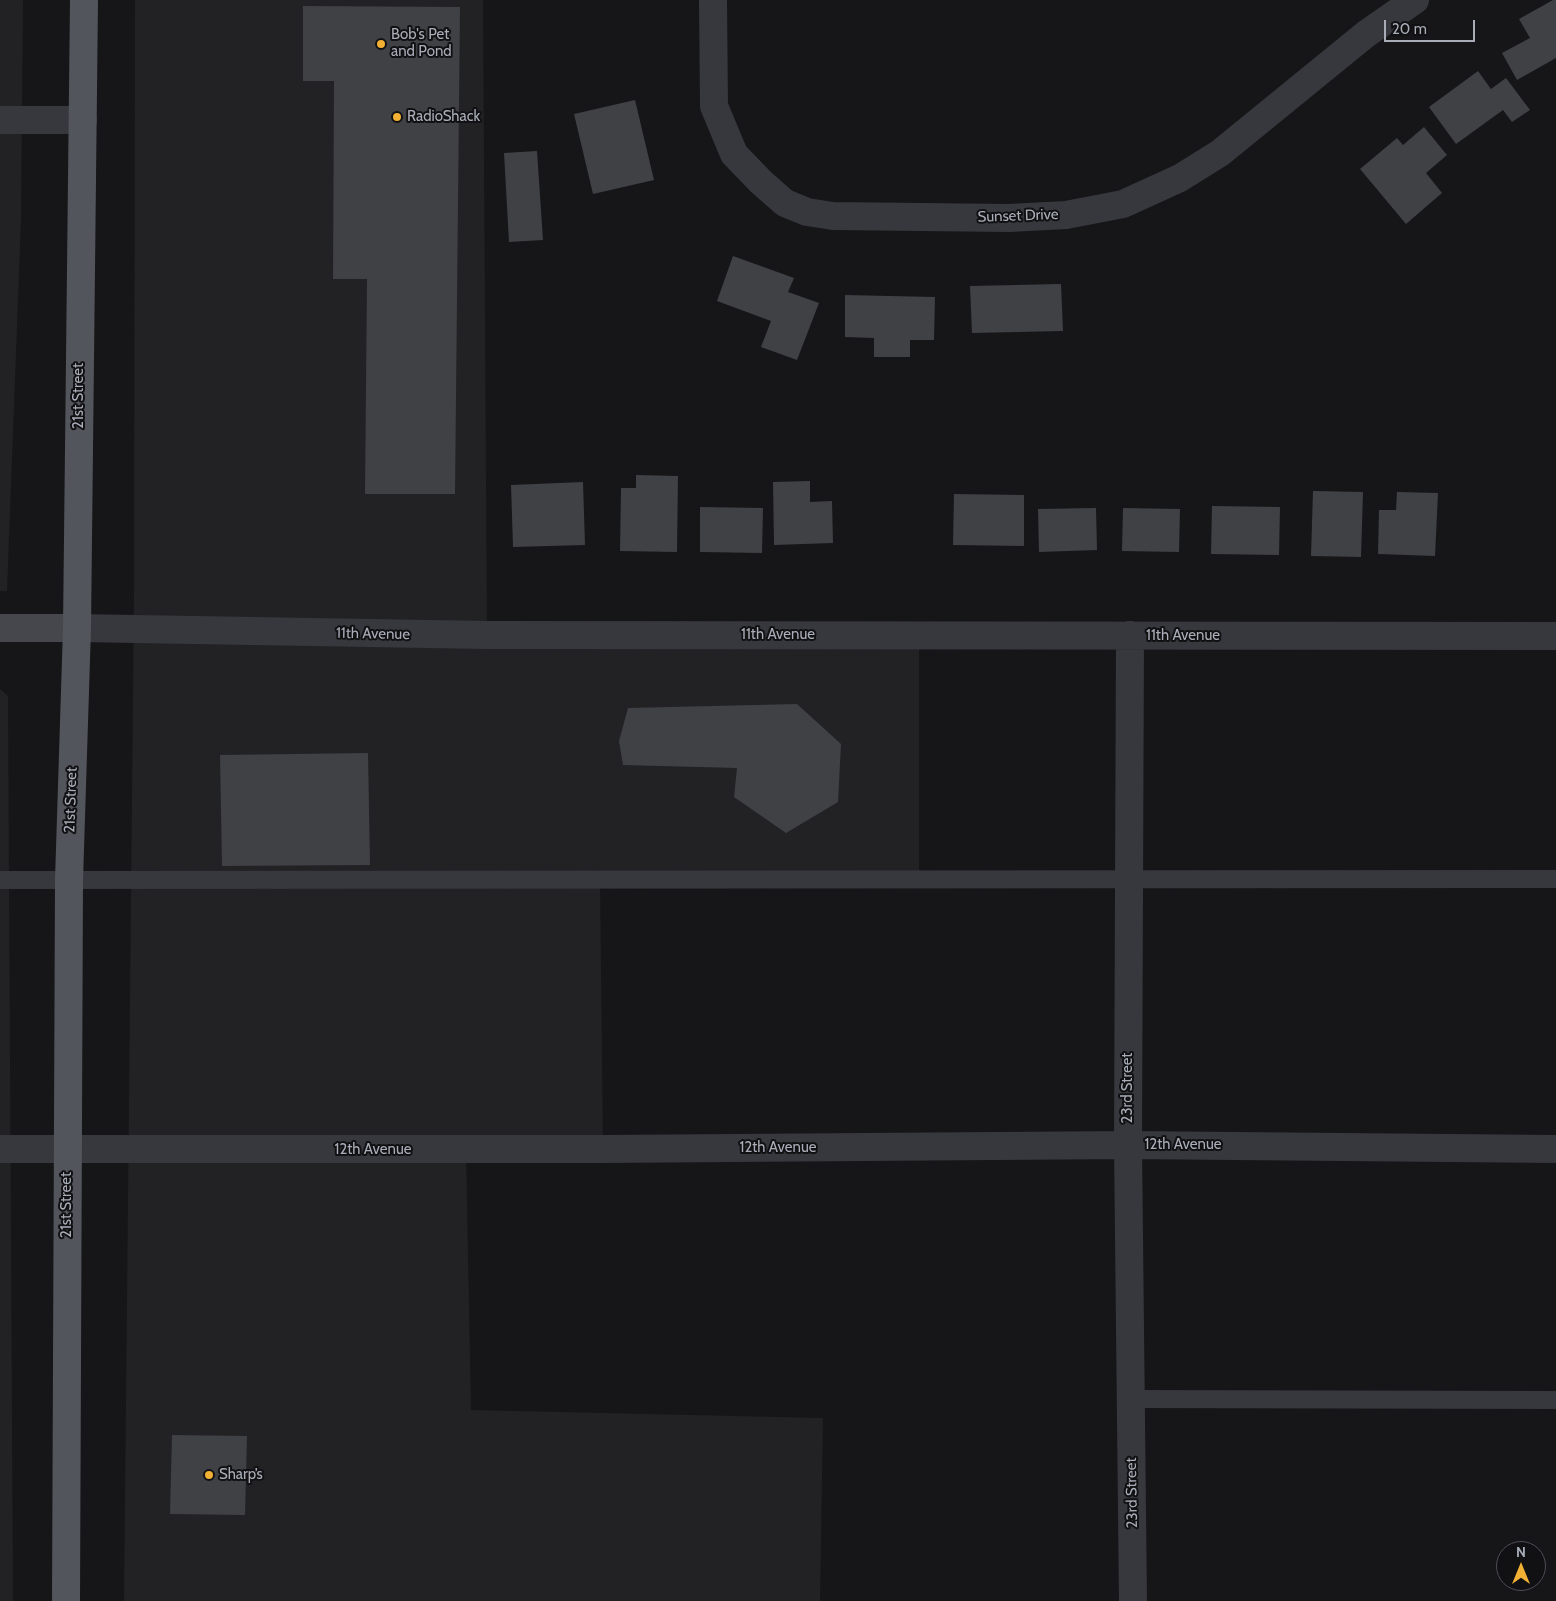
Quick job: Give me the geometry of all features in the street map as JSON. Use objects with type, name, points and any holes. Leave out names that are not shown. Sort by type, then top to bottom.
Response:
[{"type":"main road","name":"21st Street","points":[[66,1601],[69,880],[77,628],[84,0]]},
{"type":"main road","name":"11th Avenue","points":[[0,628],[77,628]]},
{"type":"street","name":"Sunset Drive","points":[[713,0],[714,106],[734,154],[785,203],[807,212],[833,216],[1009,218],[1066,215],[1123,204],[1180,178],[1220,153],[1366,34],[1415,0]]},
{"type":"street","points":[[0,120],[83,120]]},
{"type":"street","name":"11th Avenue","points":[[77,628],[425,634],[1556,636]]},
{"type":"street","name":"23rd Street","points":[[1130,635],[1128,1145],[1133,1601]]},
{"type":"street","name":"12th Avenue","points":[[0,1149],[584,1150],[1128,1145],[1556,1149]]},
{"type":"lane","points":[[0,880],[1556,879]]},
{"type":"lane","points":[[1131,1399],[1556,1400]]},
{"type":"shaded area","points":[[0,0],[23,0],[21,220],[7,591],[0,591]]},
{"type":"shaded area","points":[[135,0],[483,0],[487,635],[919,635],[919,881],[600,881],[603,1149],[466,1150],[471,1410],[823,1418],[820,1601],[124,1601],[134,595]]},
{"type":"shaded area","points":[[0,689],[8,696],[13,1601],[0,1601]]},
{"type":"building","points":[[1556,0],[1556,58],[1517,80],[1502,53],[1530,38],[1519,19]]},
{"type":"building","points":[[303,6],[460,7],[455,494],[365,494],[367,279],[333,279],[334,81],[303,81]]},
{"type":"building","points":[[1478,71],[1491,89],[1506,78],[1530,110],[1512,122],[1503,110],[1456,144],[1429,107]]},
{"type":"building","points":[[635,100],[654,180],[593,194],[574,114]]},
{"type":"building","points":[[1424,127],[1447,155],[1426,173],[1442,193],[1406,224],[1360,169],[1397,138],[1403,145]]},
{"type":"building","points":[[537,151],[543,240],[509,242],[504,153]]},
{"type":"building","points":[[733,256],[794,278],[788,292],[819,303],[797,360],[761,347],[771,321],[717,301]]},
{"type":"building","points":[[1061,284],[1063,331],[972,333],[970,286]]},
{"type":"building","points":[[845,295],[935,297],[934,340],[910,340],[910,357],[874,357],[874,338],[845,337]]},
{"type":"building","points":[[636,475],[678,476],[677,552],[620,551],[621,488],[636,488]]},
{"type":"building","points":[[810,481],[810,502],[832,501],[833,543],[774,545],[773,482]]},
{"type":"building","points":[[583,482],[585,545],[513,547],[511,485]]},
{"type":"building","points":[[1313,491],[1363,492],[1361,557],[1311,556]]},
{"type":"building","points":[[1397,492],[1438,493],[1435,556],[1378,554],[1379,510],[1396,510]]},
{"type":"building","points":[[954,494],[1024,495],[1024,546],[953,545]]},
{"type":"building","points":[[1212,506],[1280,507],[1279,555],[1211,554]]},
{"type":"building","points":[[700,507],[763,508],[762,553],[700,552]]},
{"type":"building","points":[[1096,508],[1097,550],[1039,552],[1038,509]]},
{"type":"building","points":[[1123,508],[1180,509],[1179,552],[1122,551]]},
{"type":"building","points":[[797,704],[841,744],[838,802],[786,833],[734,797],[737,768],[623,765],[619,741],[628,708]]},
{"type":"building","points":[[368,753],[370,865],[222,866],[220,755]]},
{"type":"building","name":"Sharp’s","points":[[172,1435],[247,1436],[245,1515],[170,1514]]},
{"type":"place","name":"Bob's Pet and Pond","points":[[381,44]]},
{"type":"place","name":"RadioShack","points":[[397,117]]},
{"type":"place","name":"Sharp’s","points":[[209,1475]]}]
